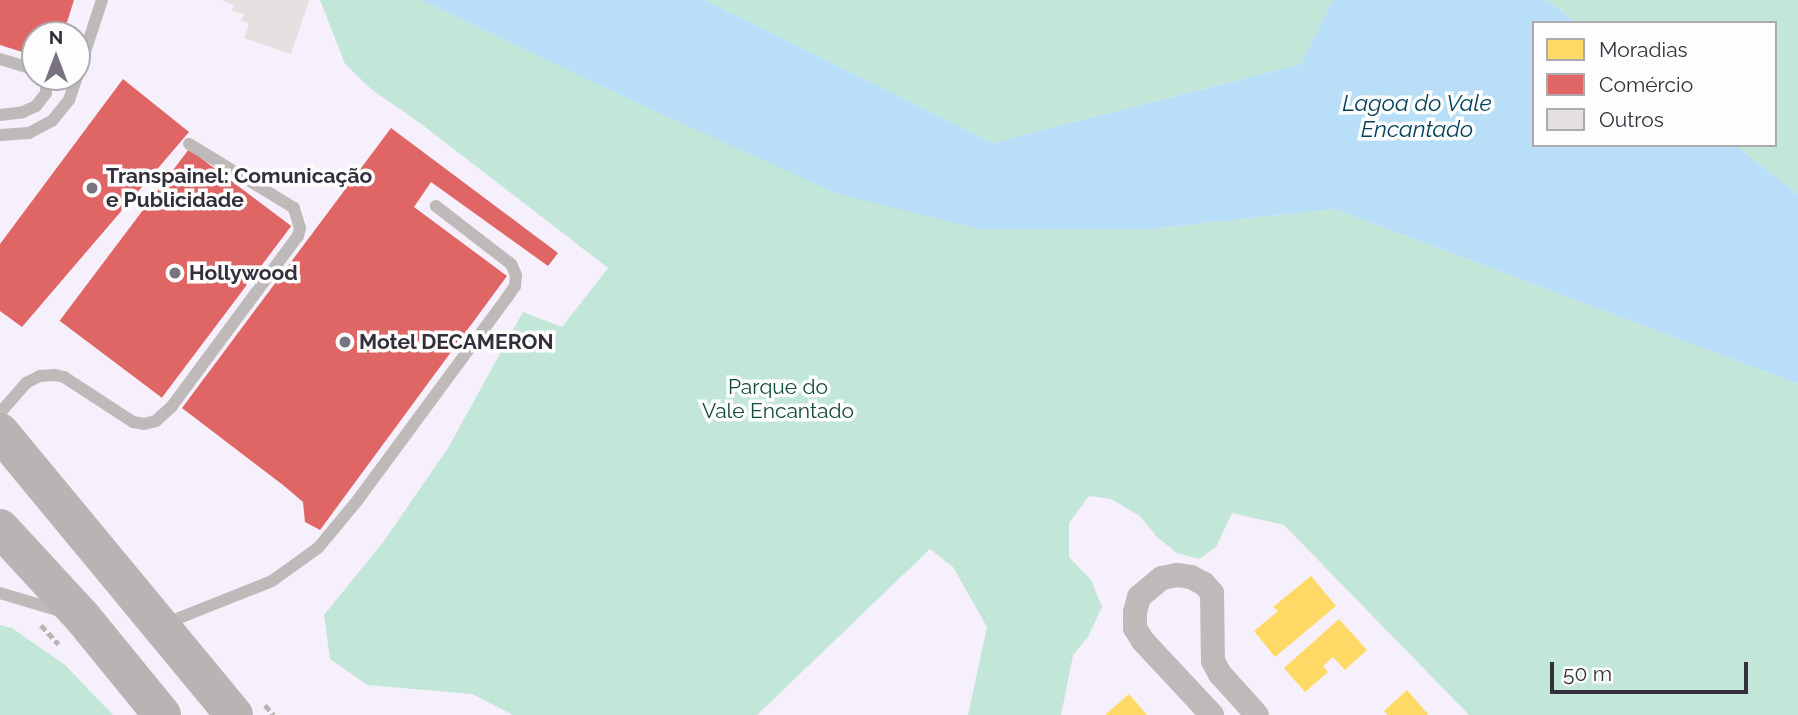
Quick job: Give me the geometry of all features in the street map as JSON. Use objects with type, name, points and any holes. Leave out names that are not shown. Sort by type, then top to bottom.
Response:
[{"type":"main road","points":[[0,432],[234,715]]},
{"type":"main road","points":[[0,528],[74,634],[162,715]]},
{"type":"street","points":[[1212,715],[1143,641],[1136,628],[1135,612],[1139,597],[1163,578],[1177,575],[1191,577],[1205,584],[1212,593],[1213,661],[1220,674],[1257,715]]},
{"type":"lane","points":[[91,34],[102,0]]},
{"type":"lane","points":[[0,59],[21,66]]},
{"type":"lane","points":[[0,115],[23,112],[36,106],[46,91]]},
{"type":"lane","points":[[0,135],[29,133],[52,121],[69,100],[72,91]]},
{"type":"lane","points":[[0,413],[26,383],[40,376],[55,376],[64,377],[133,422],[144,424],[156,421],[172,406],[298,236],[300,228],[293,208],[189,144]]},
{"type":"lane","points":[[161,625],[272,581],[318,548],[357,501],[506,299],[515,285],[516,275],[511,264],[436,206]]},
{"type":"lane","points":[[5,594],[74,634]]},
{"type":"path","points":[[5,594],[74,634]]},
{"type":"green space","name":"Parque do Vale Encantado","points":[[320,0],[421,0],[635,102],[980,229],[1150,229],[1335,209],[1798,384],[1798,715],[1469,715],[1284,525],[1232,513],[1216,547],[1199,559],[1177,553],[1157,537],[1140,516],[1111,499],[1089,496],[1069,523],[1069,557],[1091,580],[1102,607],[1088,637],[1073,655],[1061,715],[968,715],[987,627],[953,567],[930,549],[757,715],[513,715],[472,694],[367,685],[330,659],[324,615],[384,541],[448,448],[523,312],[562,327],[608,268],[420,123],[371,89],[345,64]]},
{"type":"green space","points":[[705,0],[1333,0],[1301,64],[993,143]]},
{"type":"green space","points":[[1547,0],[1798,0],[1798,194],[1738,147],[1777,147],[1777,21],[1573,21]]},
{"type":"green space","points":[[0,625],[12,628],[65,665],[113,715],[0,715]]},
{"type":"water","name":"Lagoa do Vale Encantado","points":[[421,0],[705,0],[993,143],[1301,64],[1333,0],[1547,0],[1573,21],[1532,21],[1532,147],[1738,147],[1798,194],[1798,384],[1335,209],[1150,229],[980,229],[838,194],[635,102]]},
{"type":"building: Moradias","points":[[1311,576],[1336,606],[1275,657],[1254,631],[1278,611],[1273,607]]},
{"type":"building: Moradias","points":[[1339,619],[1367,650],[1345,670],[1333,657],[1323,666],[1328,672],[1305,692],[1284,668]]},
{"type":"building: Moradias","points":[[1407,690],[1427,715],[1388,715],[1384,711]]},
{"type":"building: Moradias","points":[[1129,694],[1147,715],[1105,715]]},
{"type":"building: Comércio","points":[[0,0],[74,0],[67,21],[21,21],[21,52],[0,45]]},
{"type":"building: Comércio","name":"Transpainel: Comunicação e Publicidade","points":[[123,79],[189,132],[22,327],[0,311],[0,244]]},
{"type":"building: Comércio","name":"Motel DECAMERON","points":[[391,128],[558,253],[548,266],[431,182],[414,207],[507,276],[320,530],[305,522],[303,502],[182,408]]},
{"type":"building: Comércio","name":"Hollywood","points":[[189,149],[291,226],[162,398],[60,321]]},
{"type":"building: Outros","points":[[221,0],[309,1],[291,54],[244,38],[249,23],[241,21],[244,14],[232,11],[234,5]]},
{"type":"place","name":"Transpainel: Comunicação e Publicidade","points":[[92,188]]},
{"type":"place","name":"Hollywood","points":[[175,273]]},
{"type":"place","name":"Motel DECAMERON","points":[[345,342]]}]
